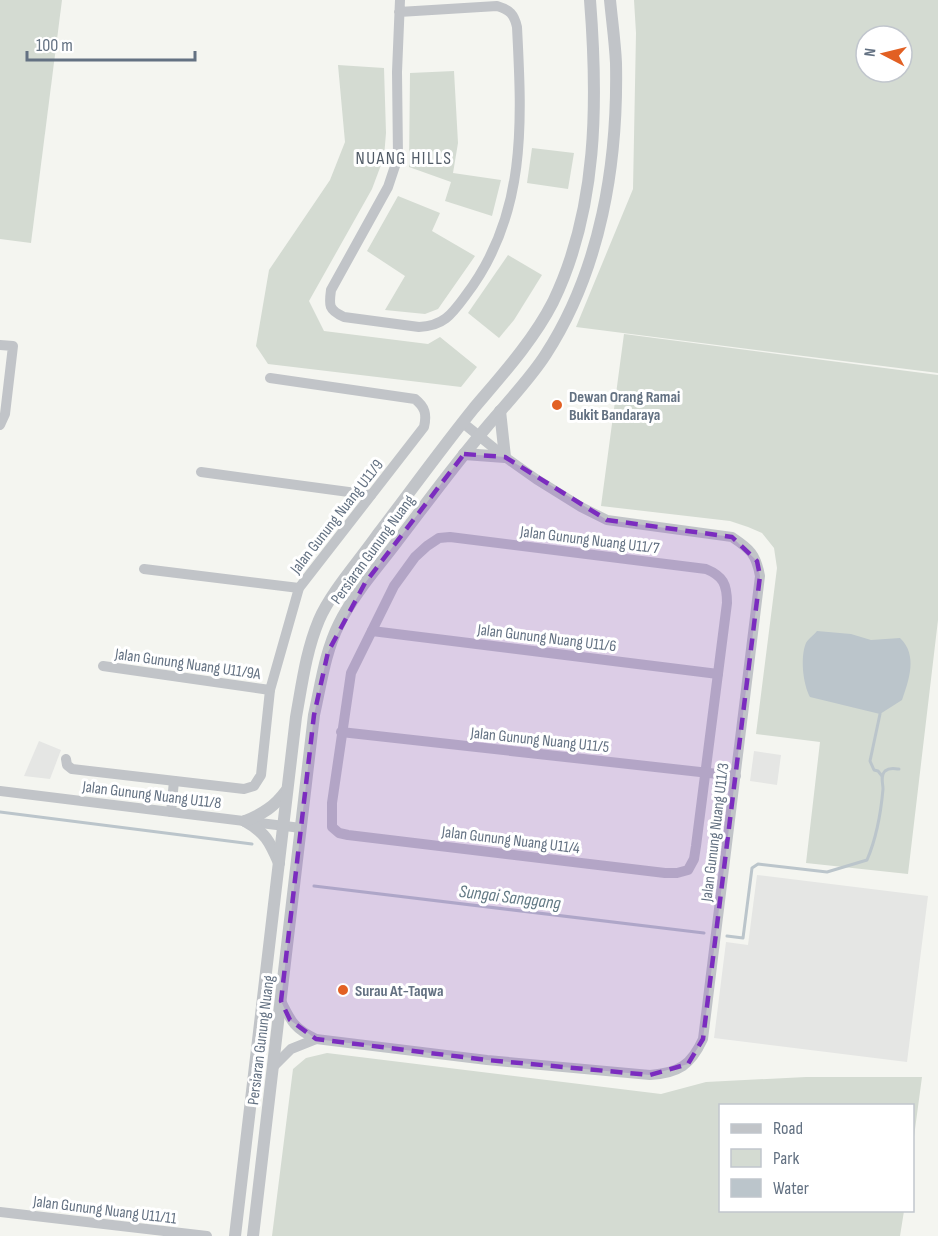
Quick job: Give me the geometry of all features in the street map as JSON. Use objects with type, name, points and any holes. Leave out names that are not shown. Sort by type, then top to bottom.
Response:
[{"type":"street","points":[[399,12],[497,6],[508,9],[515,16],[517,27],[521,134],[503,231],[477,280],[452,313],[440,324],[430,327],[344,317],[334,313],[330,304],[331,290],[388,187],[396,165],[399,143],[397,72],[399,12],[400,0]]},
{"type":"street","name":"Persiaran Gunung Nuang","points":[[235,1236],[296,717],[309,649],[320,618],[347,577],[463,423],[527,343],[552,304],[572,256],[584,210],[594,135],[595,63],[590,0]]},
{"type":"street","name":"Persiaran Gunung Nuang","points":[[254,1236],[314,715],[327,652],[340,622],[365,583],[478,436],[546,356],[568,315],[592,253],[604,208],[612,153],[616,61],[610,0]]},
{"type":"street","points":[[0,345],[13,346],[5,414],[0,425]]},
{"type":"street","name":"Jalan Gunung Nuang U11/9","points":[[66,759],[67,765],[72,769],[244,789],[254,786],[261,775],[270,690],[299,588],[424,427],[426,417],[423,406],[415,399],[270,378]]},
{"type":"street","points":[[464,454],[505,457],[500,411]]},
{"type":"street","name":"Jalan Gunung Nuang U11/3","points":[[281,1000],[290,1020],[299,1031],[316,1039],[487,1060],[650,1076],[665,1074],[688,1064],[703,1039],[760,576],[758,561],[749,548],[732,537],[607,520],[581,507],[505,457],[463,423]]},
{"type":"street","points":[[201,472],[371,495]]},
{"type":"street","name":"Jalan Gunung Nuang U11/7","points":[[372,631],[394,586],[415,557],[439,538],[450,537],[706,568],[724,580],[727,591],[718,674]]},
{"type":"street","points":[[144,569],[299,588]]},
{"type":"street","points":[[341,732],[351,673],[372,631]]},
{"type":"street","name":"Jalan Gunung Nuang U11/6","points":[[372,631],[718,674]]},
{"type":"street","name":"Jalan Gunung Nuang U11/9A","points":[[103,666],[270,690]]},
{"type":"street","points":[[706,772],[718,674]]},
{"type":"street","name":"Jalan Gunung Nuang U11/5","points":[[341,732],[736,776]]},
{"type":"street","name":"Jalan Gunung Nuang U11/4","points":[[341,732],[332,803],[332,827],[339,833],[665,873],[688,870],[693,859],[706,772]]},
{"type":"street","points":[[171,812],[174,781]]},
{"type":"street","points":[[245,821],[263,814],[277,804],[288,789]]},
{"type":"street","name":"Jalan Gunung Nuang U11/8","points":[[0,791],[301,828]]},
{"type":"street","points":[[245,821],[260,829],[271,845],[279,864]]},
{"type":"street","points":[[273,1067],[291,1049],[316,1039]]},
{"type":"street","name":"Jalan Gunung Nuang U11/11","points":[[0,1212],[207,1236]]},
{"type":"street","points":[[103,1236],[104,1224]]},
{"type":"highlighted area","points":[[464,454],[505,457],[607,520],[732,537],[757,561],[760,576],[703,1039],[688,1064],[650,1075],[487,1060],[316,1039],[290,1020],[281,1001],[314,715],[328,652],[365,583]]},
{"type":"shaded area","points":[[39,741],[61,750],[50,779],[24,776]]},
{"type":"shaded area","points":[[754,751],[781,755],[777,785],[750,781]]},
{"type":"shaded area","points":[[757,875],[928,896],[907,1062],[714,1038],[726,942],[748,945]]},
{"type":"green space","points":[[0,0],[62,0],[31,243],[0,239]]},
{"type":"green space","points":[[634,0],[938,0],[938,373],[576,327],[633,189],[636,33]]},
{"type":"green space","points":[[338,65],[384,68],[386,133],[384,157],[372,189],[309,301],[324,331],[428,344],[440,337],[477,367],[461,387],[268,364],[256,346],[269,270],[330,180],[345,142]]},
{"type":"green space","points":[[454,71],[458,143],[453,173],[501,180],[492,216],[445,201],[451,182],[409,167],[410,73]]},
{"type":"green space","points":[[532,148],[574,153],[568,189],[527,183]]},
{"type":"green space","points":[[398,196],[440,213],[432,231],[475,256],[438,309],[425,314],[385,310],[405,276],[367,251]]},
{"type":"green space","points":[[508,255],[542,275],[514,320],[499,338],[468,313]]},
{"type":"green space","points":[[624,334],[938,375],[938,620],[908,874],[806,863],[820,742],[756,734],[777,568],[774,548],[762,533],[730,521],[601,506]]},
{"type":"green space","points":[[327,1053],[661,1094],[706,1082],[806,1077],[922,1077],[914,1137],[914,1104],[719,1104],[719,1212],[904,1212],[900,1236],[272,1236],[293,1069],[306,1058]]},
{"type":"water","points":[[817,631],[851,634],[871,640],[900,638],[906,645],[910,660],[909,676],[902,700],[880,714],[810,697],[804,678],[803,656],[806,643]]},
{"type":"waterway","points":[[880,714],[870,761],[874,770],[882,776]]},
{"type":"waterway","name":"Sungai Sanggang","points":[[727,936],[743,938],[752,868],[758,864],[827,872],[867,860],[879,816],[883,775],[889,769],[899,769]]},
{"type":"waterway","name":"Sungai Sanggang","points":[[0,812],[252,844]]},
{"type":"waterway","name":"Sungai Sanggang","points":[[314,886],[704,933]]},
{"type":"place","name":"Dewan Orang Ramai Bukit Bandaraya","points":[[557,405]]},
{"type":"place","name":"Surau At-Taqwa","points":[[343,990]]},
{"type":"district","name":"NUANG HILLS","points":[[404,158]]}]
